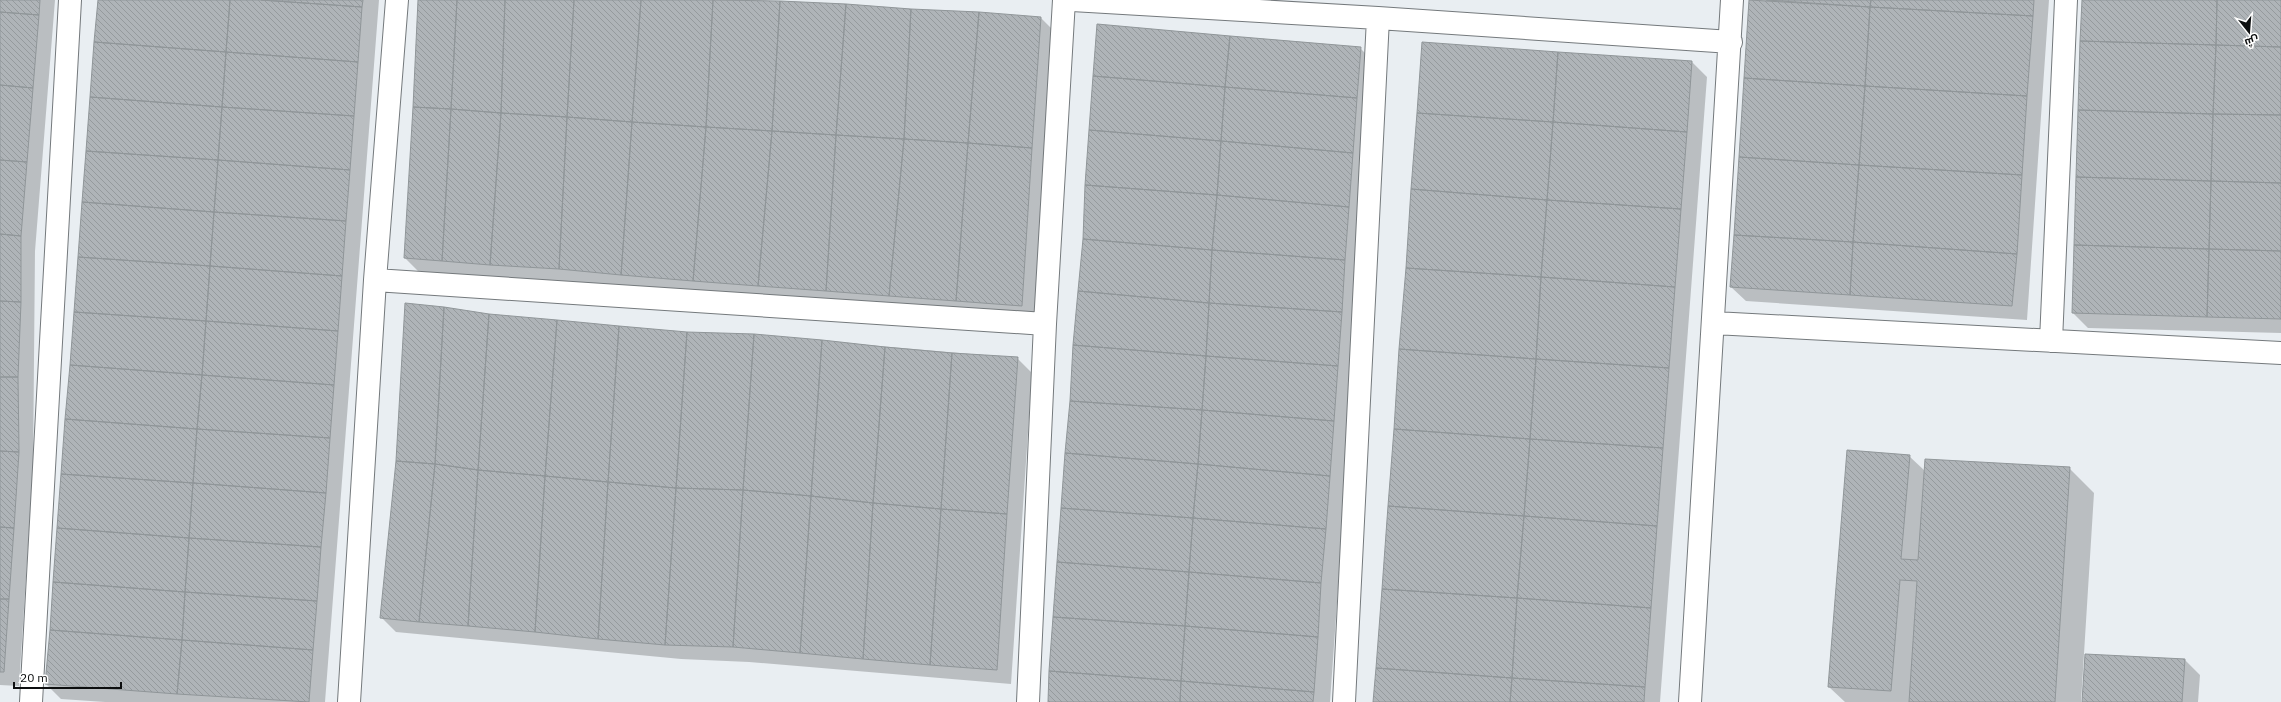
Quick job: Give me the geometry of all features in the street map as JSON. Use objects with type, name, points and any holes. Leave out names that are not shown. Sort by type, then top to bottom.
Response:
[{"type":"street","points":[[31,702],[70,0]]},
{"type":"street","points":[[349,702],[375,280],[397,0]]},
{"type":"street","points":[[1028,702],[1044,324],[1064,0]]},
{"type":"street","points":[[1072,0],[1378,18],[1731,42]]},
{"type":"street","points":[[1690,702],[1731,42],[1732,0]]},
{"type":"street","points":[[2051,341],[2066,0]]},
{"type":"street","points":[[1344,702],[1378,18]]},
{"type":"street","points":[[375,280],[1044,324]]},
{"type":"street","points":[[1714,323],[2281,353]]},
{"type":"building","points":[[0,0],[40,0],[39,15],[0,12]]},
{"type":"building","points":[[98,0],[230,0],[226,52],[94,42]]},
{"type":"building","points":[[230,0],[261,0],[362,7],[358,62],[226,52]]},
{"type":"building","points":[[261,0],[363,0],[362,7]]},
{"type":"building","points":[[418,0],[457,0],[451,109],[413,107]]},
{"type":"building","points":[[457,0],[505,0],[501,113],[451,109]]},
{"type":"building","points":[[505,0],[574,0],[567,117],[501,113]]},
{"type":"building","points":[[574,0],[641,0],[632,122],[567,117]]},
{"type":"building","points":[[641,0],[713,0],[706,127],[632,122]]},
{"type":"building","points":[[713,0],[780,1],[772,131],[706,127]]},
{"type":"building","points":[[1749,0],[1870,7],[1865,86],[1744,78]]},
{"type":"building","points":[[1766,0],[1871,0],[1870,7]]},
{"type":"building","points":[[1871,0],[2034,0],[2033,16],[1870,7]]},
{"type":"building","points":[[2082,0],[2217,0],[2216,45],[2080,41]]},
{"type":"building","points":[[2217,0],[2281,0],[2281,47],[2216,45]]},
{"type":"building","points":[[780,1],[846,4],[836,135],[772,131]]},
{"type":"building","points":[[846,4],[911,9],[904,139],[836,135]]},
{"type":"building","points":[[1870,7],[2033,16],[2027,96],[1865,86]]},
{"type":"building","points":[[911,9],[979,12],[968,143],[904,139]]},
{"type":"building","points":[[0,12],[39,15],[33,88],[0,85]]},
{"type":"building","points":[[979,12],[1041,17],[1032,148],[968,143]]},
{"type":"building","points":[[1097,24],[1230,36],[1225,87],[1093,76]]},
{"type":"building","points":[[1230,36],[1361,47],[1357,98],[1225,87]]},
{"type":"building","points":[[2080,41],[2216,45],[2213,114],[2078,110]]},
{"type":"building","points":[[94,42],[226,52],[222,107],[90,97]]},
{"type":"building","points":[[1422,42],[1558,52],[1553,122],[1417,113]]},
{"type":"building","points":[[2216,45],[2281,47],[2281,115],[2213,114]]},
{"type":"building","points":[[226,52],[358,62],[354,116],[222,107]]},
{"type":"building","points":[[1558,52],[1692,61],[1687,132],[1553,122]]},
{"type":"building","points":[[1093,76],[1225,87],[1221,141],[1089,130]]},
{"type":"building","points":[[1744,78],[1865,86],[1859,165],[1739,157]]},
{"type":"building","points":[[0,85],[33,88],[27,162],[0,160]]},
{"type":"building","points":[[1865,86],[2027,96],[2022,175],[1859,165]]},
{"type":"building","points":[[1225,87],[1357,98],[1353,153],[1221,141]]},
{"type":"building","points":[[90,97],[222,107],[218,160],[86,151]]},
{"type":"building","points":[[222,107],[354,116],[350,170],[218,160]]},
{"type":"building","points":[[413,107],[451,109],[442,261],[404,258]]},
{"type":"building","points":[[451,109],[501,113],[490,265],[442,261]]},
{"type":"building","points":[[2078,110],[2213,114],[2211,181],[2076,177]]},
{"type":"building","points":[[501,113],[567,117],[559,269],[490,265]]},
{"type":"building","points":[[1417,113],[1553,122],[1547,200],[1411,189]]},
{"type":"building","points":[[2213,114],[2281,115],[2281,183],[2211,181]]},
{"type":"building","points":[[567,117],[632,122],[621,275],[559,269]]},
{"type":"building","points":[[632,122],[706,127],[693,281],[621,275]]},
{"type":"building","points":[[1553,122],[1687,132],[1681,209],[1547,200]]},
{"type":"building","points":[[706,127],[772,131],[758,286],[693,281]]},
{"type":"building","points":[[1089,130],[1221,141],[1217,195],[1085,185]]},
{"type":"building","points":[[772,131],[836,135],[826,291],[758,286]]},
{"type":"building","points":[[836,135],[904,139],[889,296],[826,291]]},
{"type":"building","points":[[904,139],[968,143],[956,301],[889,296]]},
{"type":"building","points":[[1221,141],[1353,153],[1349,207],[1217,195]]},
{"type":"building","points":[[968,143],[1032,148],[1022,306],[956,301]]},
{"type":"building","points":[[86,151],[218,160],[214,212],[82,202]]},
{"type":"building","points":[[1739,157],[1859,165],[1853,242],[1734,235]]},
{"type":"building","points":[[0,160],[27,162],[21,236],[0,234]]},
{"type":"building","points":[[218,160],[350,170],[346,221],[214,212]]},
{"type":"building","points":[[1859,165],[2022,175],[2017,254],[1853,242]]},
{"type":"building","points":[[2076,177],[2211,181],[2209,249],[2074,245]]},
{"type":"building","points":[[2211,181],[2281,183],[2281,251],[2209,249]]},
{"type":"building","points":[[1085,185],[1217,195],[1212,250],[1083,239]]},
{"type":"building","points":[[1411,189],[1547,200],[1541,277],[1406,268]]},
{"type":"building","points":[[1217,195],[1349,207],[1345,260],[1212,250]]},
{"type":"building","points":[[1547,200],[1681,209],[1675,287],[1541,277]]},
{"type":"building","points":[[82,202],[214,212],[210,266],[78,257]]},
{"type":"building","points":[[214,212],[346,221],[342,276],[210,266]]},
{"type":"building","points":[[0,234],[21,236],[21,302],[0,301]]},
{"type":"building","points":[[1734,235],[1853,242],[1850,295],[1730,287]]},
{"type":"building","points":[[1083,239],[1212,250],[1209,303],[1078,291]]},
{"type":"building","points":[[1853,242],[2017,254],[2012,306],[1850,295]]},
{"type":"building","points":[[2074,245],[2209,249],[2207,317],[2072,313]]},
{"type":"building","points":[[2209,249],[2281,251],[2281,319],[2207,317]]},
{"type":"building","points":[[1212,250],[1345,260],[1342,312],[1209,303]]},
{"type":"building","points":[[78,257],[210,266],[206,321],[74,312]]},
{"type":"building","points":[[210,266],[342,276],[338,331],[206,321]]},
{"type":"building","points":[[1406,268],[1541,277],[1536,359],[1399,349]]},
{"type":"building","points":[[1541,277],[1675,287],[1669,368],[1536,359]]},
{"type":"building","points":[[1078,291],[1209,303],[1206,356],[1073,345]]},
{"type":"building","points":[[0,301],[21,302],[18,377],[0,377]]},
{"type":"building","points":[[405,303],[444,307],[435,464],[396,461]]},
{"type":"building","points":[[1209,303],[1342,312],[1338,366],[1206,356]]},
{"type":"building","points":[[444,307],[489,314],[478,470],[435,464]]},
{"type":"building","points":[[74,312],[206,321],[202,375],[70,365]]},
{"type":"building","points":[[489,314],[557,320],[545,476],[478,470]]},
{"type":"building","points":[[557,320],[619,326],[608,482],[545,476]]},
{"type":"building","points":[[206,321],[338,331],[334,385],[202,375]]},
{"type":"building","points":[[619,326],[687,332],[676,488],[608,482]]},
{"type":"building","points":[[687,332],[754,334],[743,490],[676,488]]},
{"type":"building","points":[[754,334],[822,340],[811,496],[743,490]]},
{"type":"building","points":[[822,340],[885,347],[873,503],[811,496]]},
{"type":"building","points":[[1073,345],[1206,356],[1202,410],[1070,401]]},
{"type":"building","points":[[885,347],[952,353],[941,509],[873,503]]},
{"type":"building","points":[[1399,349],[1536,359],[1530,439],[1394,429]]},
{"type":"building","points":[[952,353],[1018,357],[1007,514],[941,509]]},
{"type":"building","points":[[1206,356],[1338,366],[1334,421],[1202,410]]},
{"type":"building","points":[[1536,359],[1669,368],[1663,448],[1530,439]]},
{"type":"building","points":[[70,365],[202,375],[197,429],[65,419]]},
{"type":"building","points":[[202,375],[334,385],[330,438],[197,429]]},
{"type":"building","points":[[0,377],[18,377],[19,452],[0,451]]},
{"type":"building","points":[[1070,401],[1202,410],[1198,464],[1065,453]]},
{"type":"building","points":[[1202,410],[1334,421],[1330,476],[1198,464]]},
{"type":"building","points":[[65,419],[197,429],[193,483],[61,474]]},
{"type":"building","points":[[197,429],[330,438],[326,493],[193,483]]},
{"type":"building","points":[[1394,429],[1530,439],[1524,516],[1388,506]]},
{"type":"building","points":[[1530,439],[1663,448],[1657,526],[1524,516]]},
{"type":"building","points":[[1847,450],[1910,455],[1901,559],[1918,560],[1925,459],[2070,467],[2055,702],[1909,702],[1917,581],[1900,580],[1891,691],[1828,687]]},
{"type":"building","points":[[0,451],[19,452],[14,528],[0,527]]},
{"type":"building","points":[[1065,453],[1198,464],[1193,518],[1061,508]]},
{"type":"building","points":[[396,461],[435,464],[419,622],[380,618]]},
{"type":"building","points":[[435,464],[478,470],[468,626],[419,622]]},
{"type":"building","points":[[1198,464],[1330,476],[1326,529],[1193,518]]},
{"type":"building","points":[[478,470],[545,476],[535,632],[468,626]]},
{"type":"building","points":[[61,474],[193,483],[189,538],[57,528]]},
{"type":"building","points":[[545,476],[608,482],[598,639],[535,632]]},
{"type":"building","points":[[608,482],[676,488],[665,645],[598,639]]},
{"type":"building","points":[[193,483],[326,493],[321,547],[189,538]]},
{"type":"building","points":[[676,488],[743,490],[733,647],[665,645]]},
{"type":"building","points":[[743,490],[811,496],[800,653],[733,647]]},
{"type":"building","points":[[811,496],[873,503],[863,659],[800,653]]},
{"type":"building","points":[[873,503],[941,509],[930,665],[863,659]]},
{"type":"building","points":[[1388,506],[1524,516],[1517,598],[1382,589]]},
{"type":"building","points":[[1061,508],[1193,518],[1189,572],[1057,562]]},
{"type":"building","points":[[941,509],[1007,514],[997,670],[930,665]]},
{"type":"building","points":[[1524,516],[1657,526],[1651,608],[1517,598]]},
{"type":"building","points":[[1193,518],[1326,529],[1321,583],[1189,572]]},
{"type":"building","points":[[0,527],[14,528],[9,599],[0,599]]},
{"type":"building","points":[[57,528],[189,538],[185,592],[53,582]]},
{"type":"building","points":[[189,538],[321,547],[317,601],[185,592]]},
{"type":"building","points":[[1057,562],[1189,572],[1185,626],[1053,617]]},
{"type":"building","points":[[1189,572],[1321,583],[1318,637],[1185,626]]},
{"type":"building","points":[[53,582],[185,592],[182,640],[50,630]]},
{"type":"building","points":[[1382,589],[1517,598],[1512,678],[1376,668]]},
{"type":"building","points":[[185,592],[317,601],[313,650],[182,640]]},
{"type":"building","points":[[1517,598],[1651,608],[1645,687],[1512,678]]},
{"type":"building","points":[[0,599],[9,599],[4,672],[0,672]]},
{"type":"building","points":[[1053,617],[1185,626],[1181,681],[1049,671]]},
{"type":"building","points":[[1185,626],[1318,637],[1314,692],[1181,681]]},
{"type":"building","points":[[50,630],[182,640],[177,694],[45,684]]},
{"type":"building","points":[[182,640],[313,650],[309,702],[177,694]]},
{"type":"building","points":[[2085,654],[2185,659],[2182,702],[2082,702]]},
{"type":"building","points":[[1376,668],[1512,678],[1510,702],[1373,702]]},
{"type":"building","points":[[1049,671],[1181,681],[1180,702],[1048,702]]},
{"type":"building","points":[[1512,678],[1645,687],[1644,702],[1510,702]]},
{"type":"building","points":[[1181,681],[1314,692],[1313,702],[1180,702]]}]
